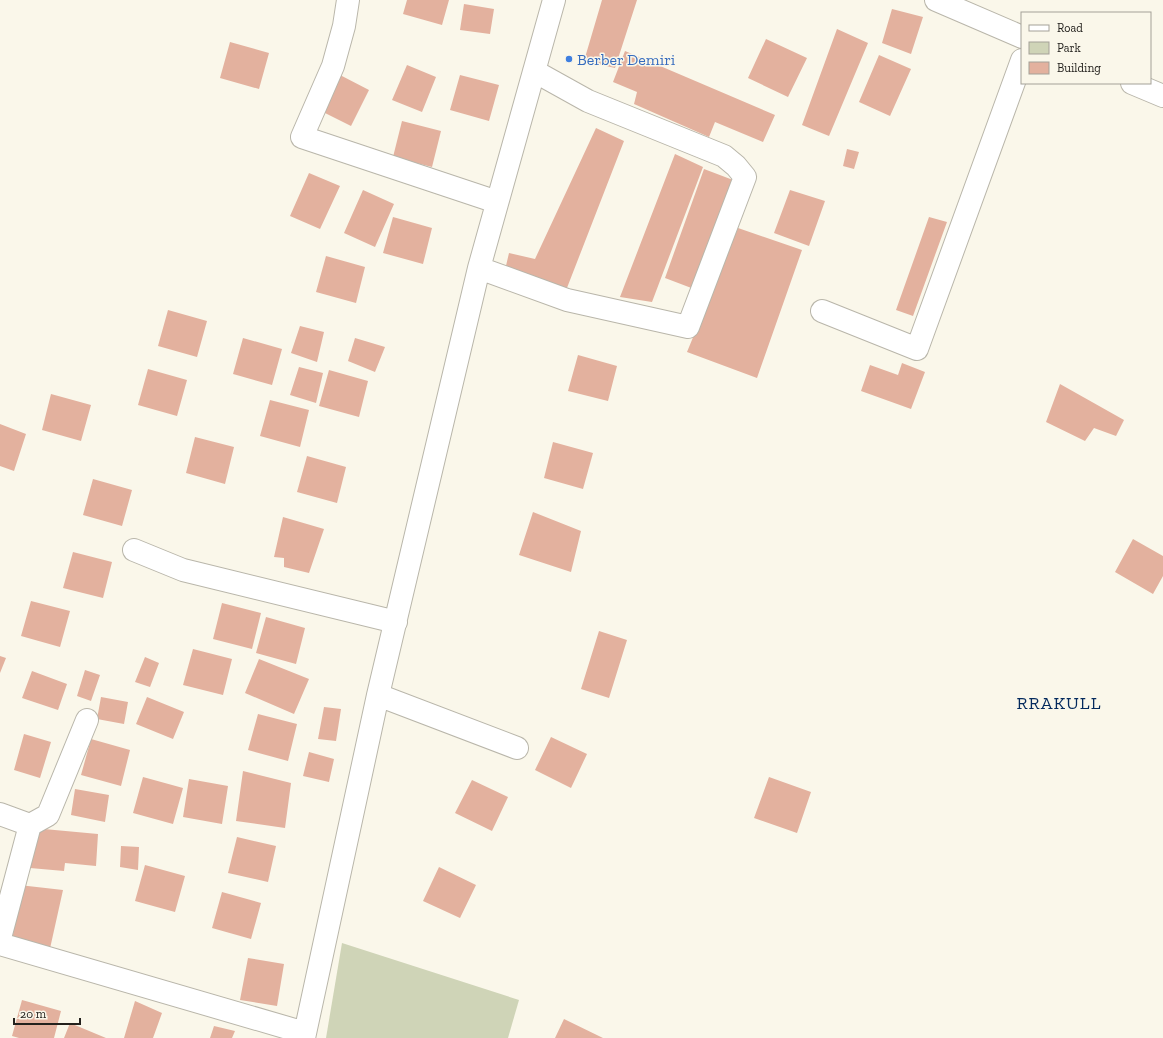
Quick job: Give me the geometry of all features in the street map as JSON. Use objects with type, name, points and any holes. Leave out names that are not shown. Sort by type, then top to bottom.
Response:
[{"type":"street","points":[[348,0],[344,26],[333,66],[302,137],[497,202]]},
{"type":"street","points":[[0,944],[304,1035],[378,695],[479,268],[554,0]]},
{"type":"street","points":[[936,0],[1021,37]]},
{"type":"street","points":[[822,311],[917,349],[1021,63]]},
{"type":"street","points":[[479,268],[566,300],[688,327],[745,177],[736,166],[724,156],[588,101],[534,71]]},
{"type":"street","points":[[1134,84],[1163,96]]},
{"type":"street","points":[[134,550],[183,570],[396,622]]},
{"type":"street","points":[[378,695],[517,748]]},
{"type":"street","points":[[0,814],[30,824],[48,815],[87,720]]},
{"type":"street","points":[[0,938],[30,824]]},
{"type":"green space","points":[[342,943],[519,1000],[508,1038],[326,1038]]},
{"type":"building","points":[[407,0],[449,0],[442,25],[403,14]]},
{"type":"building","points":[[602,0],[637,0],[615,68],[584,61]]},
{"type":"building","points":[[464,4],[494,9],[490,34],[460,30]]},
{"type":"building","points":[[892,9],[923,17],[911,54],[882,43]]},
{"type":"building","points":[[837,29],[868,43],[829,136],[802,125]]},
{"type":"building","points":[[766,39],[807,58],[788,97],[748,78]]},
{"type":"building","points":[[230,42],[269,53],[259,89],[220,78]]},
{"type":"building","points":[[625,51],[775,115],[763,142],[715,122],[709,137],[634,104],[637,92],[613,82]]},
{"type":"building","points":[[879,55],[911,69],[890,116],[859,102]]},
{"type":"building","points":[[407,65],[436,77],[422,112],[392,100]]},
{"type":"building","points":[[340,75],[369,90],[351,126],[321,111]]},
{"type":"building","points":[[460,75],[499,85],[489,121],[450,110]]},
{"type":"building","points":[[402,121],[441,131],[432,167],[393,157]]},
{"type":"building","points":[[596,128],[624,141],[565,293],[505,270],[509,253],[535,259]]},
{"type":"building","points":[[847,149],[859,152],[854,169],[843,166]]},
{"type":"building","points":[[675,154],[703,167],[652,302],[620,297]]},
{"type":"building","points":[[704,169],[733,180],[694,289],[665,278]]},
{"type":"building","points":[[309,173],[340,186],[320,229],[290,216]]},
{"type":"building","points":[[363,190],[394,204],[375,247],[344,233]]},
{"type":"building","points":[[790,190],[825,201],[809,246],[774,233]]},
{"type":"building","points":[[393,217],[432,228],[423,264],[383,253]]},
{"type":"building","points":[[929,217],[947,222],[913,316],[896,310]]},
{"type":"building","points":[[738,228],[802,250],[757,378],[687,352]]},
{"type":"building","points":[[326,256],[365,267],[356,303],[316,292]]},
{"type":"building","points":[[168,310],[207,321],[197,357],[158,346]]},
{"type":"building","points":[[300,326],[324,332],[317,362],[291,353]]},
{"type":"building","points":[[243,338],[282,349],[272,385],[233,374]]},
{"type":"building","points":[[355,338],[385,347],[375,372],[348,361]]},
{"type":"building","points":[[578,355],[617,366],[608,401],[568,391]]},
{"type":"building","points":[[902,363],[925,372],[911,409],[861,391],[870,365],[898,375]]},
{"type":"building","points":[[299,367],[323,373],[316,403],[290,395]]},
{"type":"building","points":[[148,369],[187,380],[177,416],[138,405]]},
{"type":"building","points":[[329,370],[368,381],[359,417],[319,406]]},
{"type":"building","points":[[1060,384],[1124,420],[1116,436],[1094,428],[1085,441],[1046,422]]},
{"type":"building","points":[[51,394],[91,405],[81,441],[42,430]]},
{"type":"building","points":[[270,400],[309,410],[300,447],[260,436]]},
{"type":"building","points":[[0,424],[26,434],[14,471],[0,466]]},
{"type":"building","points":[[195,437],[234,447],[225,484],[186,473]]},
{"type":"building","points":[[553,442],[593,453],[583,489],[544,478]]},
{"type":"building","points":[[307,456],[346,467],[337,503],[297,492]]},
{"type":"building","points":[[93,479],[132,490],[122,526],[83,515]]},
{"type":"building","points":[[533,512],[581,531],[571,572],[519,555]]},
{"type":"building","points":[[283,517],[324,529],[309,573],[284,567],[284,558],[274,557]]},
{"type":"building","points":[[1133,539],[1163,556],[1163,576],[1153,594],[1115,572]]},
{"type":"building","points":[[73,552],[112,562],[103,598],[63,588]]},
{"type":"building","points":[[31,601],[70,611],[60,647],[21,636]]},
{"type":"building","points":[[222,603],[261,613],[252,649],[213,639]]},
{"type":"building","points":[[266,617],[305,628],[296,664],[256,653]]},
{"type":"building","points":[[599,631],[627,640],[609,698],[581,689]]},
{"type":"building","points":[[193,649],[232,659],[223,695],[183,685]]},
{"type":"building","points":[[0,656],[6,658],[0,673]]},
{"type":"building","points":[[145,657],[159,663],[150,687],[135,682]]},
{"type":"building","points":[[259,659],[309,679],[294,714],[245,693]]},
{"type":"building","points":[[85,670],[100,675],[91,701],[77,696]]},
{"type":"building","points":[[32,671],[67,684],[58,710],[22,698]]},
{"type":"building","points":[[101,697],[128,702],[124,724],[97,719]]},
{"type":"building","points":[[147,697],[184,712],[173,739],[136,724]]},
{"type":"building","points":[[324,707],[341,709],[336,741],[318,739]]},
{"type":"building","points":[[258,714],[297,724],[288,761],[248,750]]},
{"type":"building","points":[[24,734],[51,742],[40,778],[14,770]]},
{"type":"building","points":[[551,737],[587,754],[571,788],[535,770]]},
{"type":"building","points":[[91,739],[130,750],[121,786],[81,775]]},
{"type":"building","points":[[309,752],[334,759],[329,782],[303,776]]},
{"type":"building","points":[[243,771],[291,783],[285,828],[236,821]]},
{"type":"building","points":[[143,777],[183,788],[173,824],[133,813]]},
{"type":"building","points":[[769,777],[811,792],[797,833],[754,818]]},
{"type":"building","points":[[189,779],[228,786],[222,824],[183,817]]},
{"type":"building","points":[[472,780],[508,797],[492,831],[455,813]]},
{"type":"building","points":[[75,789],[109,795],[105,822],[71,815]]},
{"type":"building","points":[[33,828],[98,834],[96,866],[65,863],[64,871],[30,868]]},
{"type":"building","points":[[237,837],[276,846],[268,882],[228,873]]},
{"type":"building","points":[[121,846],[139,847],[138,870],[120,867]]},
{"type":"building","points":[[145,865],[185,876],[175,912],[135,901]]},
{"type":"building","points":[[439,867],[476,885],[460,918],[423,901]]},
{"type":"building","points":[[19,885],[63,890],[49,953],[12,943]]},
{"type":"building","points":[[222,892],[261,903],[251,939],[212,928]]},
{"type":"building","points":[[248,958],[284,964],[277,1006],[240,1000]]},
{"type":"building","points":[[22,1000],[61,1011],[54,1038],[19,1038],[12,1036]]},
{"type":"building","points":[[135,1001],[162,1013],[153,1038],[124,1038]]},
{"type":"building","points":[[564,1019],[603,1038],[555,1038]]},
{"type":"building","points":[[70,1023],[106,1038],[64,1038]]},
{"type":"building","points":[[214,1026],[235,1031],[232,1038],[210,1038]]},
{"type":"place","name":"Berber Demiri","points":[[569,59]]},
{"type":"district","name":"RRAKULL","points":[[1059,703]]}]
